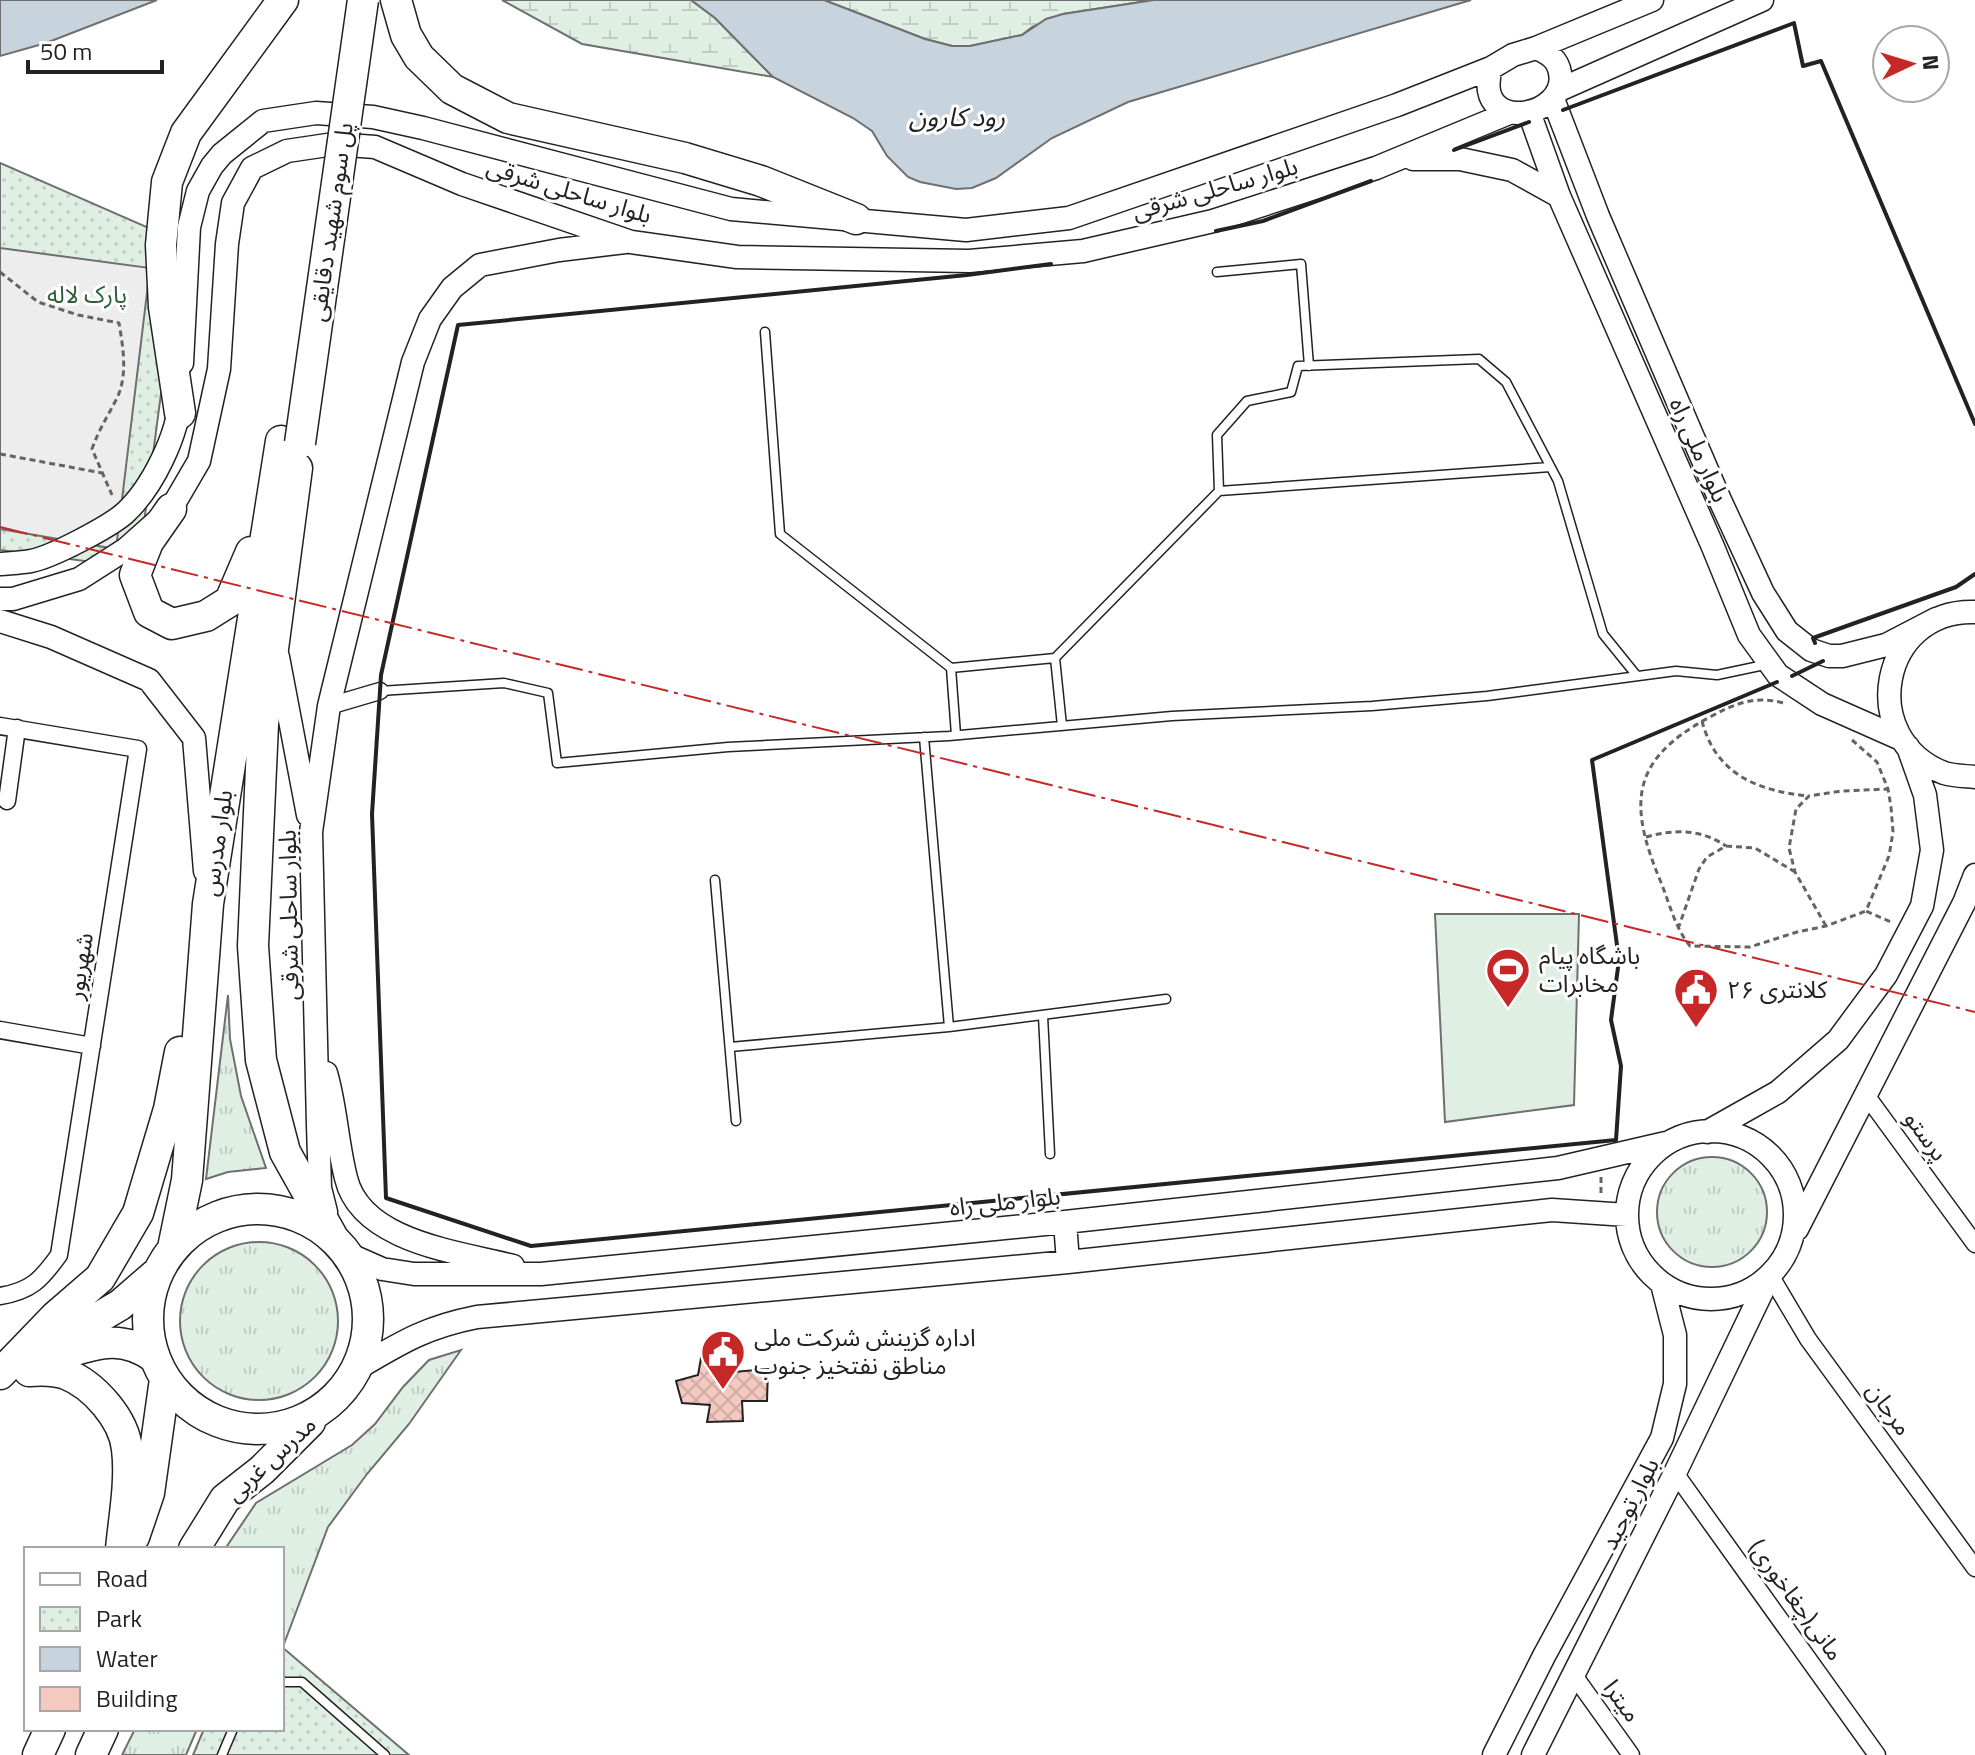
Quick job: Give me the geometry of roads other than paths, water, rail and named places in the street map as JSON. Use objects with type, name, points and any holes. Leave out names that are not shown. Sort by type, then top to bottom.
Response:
[{"type":"highway","points":[[180,413],[164,307],[161,245],[167,182],[186,133],[283,0]]},
{"type":"highway","points":[[290,442],[344,0]]},
{"type":"highway","name":"پل سوم شهید دقایقی","points":[[290,442],[363,0]]},
{"type":"highway","points":[[396,0],[406,35],[419,57],[452,89],[508,118],[685,158],[761,181],[856,219]]},
{"type":"highway","name":"بلوار مدرس","points":[[165,1260],[187,1180],[208,904],[270,510],[290,442]]},
{"type":"highway","name":"بلوار مدرس","points":[[290,442],[274,640],[263,724],[253,946],[261,1060],[285,1152],[340,1245]]},
{"type":"highway","points":[[171,509],[148,542],[135,575],[149,612],[172,624],[206,616],[230,601],[270,510]]},
{"type":"highway","points":[[10,1373],[56,1316],[100,1278],[138,1213],[169,1109],[208,904]]},
{"type":"highway","points":[[250,1208],[279,1210],[307,1219],[340,1245],[362,1281],[369,1310],[367,1340],[358,1368],[343,1391],[323,1409],[301,1422],[276,1429],[238,1428],[202,1415],[181,1399],[142,1348],[116,1341],[54,1356],[10,1373],[120,1305],[194,1228],[221,1214],[250,1208]]},
{"type":"highway","points":[[131,1547],[149,1493],[160,1369],[148,1330],[149,1301],[165,1260]]},
{"type":"highway","points":[[10,1373],[55,1371],[68,1375],[85,1385],[112,1412],[127,1447],[121,1547]]},
{"type":"highway","name":"مدرس غربی","points":[[195,1547],[225,1499],[262,1470],[323,1409]]},
{"type":"highway","points":[[38,1755],[49,1731]]},
{"type":"highway","points":[[91,1755],[102,1731]]},
{"type":"main road","points":[[1652,0],[1513,55],[1491,68],[1488,86],[1495,105],[1519,113],[1762,0]]},
{"type":"main road","points":[[1536,48],[1557,64],[1561,83],[1556,95]]},
{"type":"main road","name":"بلوار ساحلی شرقی","points":[[0,564],[34,561],[122,516],[134,504],[156,470],[180,413],[189,227],[198,191],[222,154],[263,121],[316,113],[373,117],[731,209],[966,230],[1069,218],[1397,105],[1491,68]]},
{"type":"main road","name":"بلوار ملی راه","points":[[1556,95],[1566,134],[1598,216],[1720,500],[1763,593],[1787,631],[1811,650],[1829,656],[1842,656],[1886,645],[1936,619]]},
{"type":"main road","name":"بلوار ملی راه","points":[[1519,113],[1540,143],[1559,196],[1749,635],[1778,675],[1822,704],[1905,743],[1920,760],[1946,773],[1975,777]]},
{"type":"main road","name":"بلوار ساحلی شرقی","points":[[0,599],[13,599],[79,579],[126,549],[171,509],[199,461],[219,369],[227,244],[233,203],[252,168],[287,151],[334,144],[375,147],[462,184],[631,242],[737,257],[969,261],[1083,251],[1213,221],[1400,159],[1519,113]]},
{"type":"main road","points":[[1540,143],[1551,132],[1566,134]]},
{"type":"main road","points":[[1400,159],[1460,159],[1512,170],[1559,196]]},
{"type":"main road","name":"بلوار ساحلی شرقی","points":[[340,1245],[320,1188],[311,832],[329,706],[413,362],[430,319],[452,288],[480,265],[559,250],[631,242]]},
{"type":"main road","points":[[1706,1132],[1778,1092],[1838,1040],[1886,975],[1910,930],[1922,906],[1932,850],[1925,795],[1890,712],[1889,683],[1897,656],[1915,633],[1936,619],[1961,612],[1975,612]]},
{"type":"main road","points":[[0,621],[51,637],[149,680],[194,738],[208,904]]},
{"type":"main road","points":[[274,640],[311,832]]},
{"type":"main road","points":[[1791,1241],[1795,1212],[1789,1183],[1773,1158],[1750,1140],[1722,1131],[1693,1132],[1666,1143],[1645,1163],[1631,1189],[1627,1215],[1631,1241],[1643,1265],[1662,1284],[1685,1296],[1711,1300],[1738,1295],[1770,1275],[1779,1264],[1791,1241],[1866,1095],[1969,910],[1975,875]]},
{"type":"main road","points":[[317,1041],[330,1085],[346,1180],[355,1200],[369,1217],[398,1235],[541,1274]]},
{"type":"main road","name":"بلوار ملی راه","points":[[340,1245],[382,1269],[414,1274],[541,1274],[1065,1222],[1558,1168],[1666,1143]]},
{"type":"main road","points":[[358,1368],[415,1335],[443,1324],[477,1317],[1068,1262],[1552,1210],[1627,1215]]},
{"type":"main road","points":[[1065,1222],[1068,1262]]},
{"type":"main road","name":"بلوار توحید","points":[[1533,1755],[1675,1473],[1770,1275]]},
{"type":"main road","name":"بلوار توحید","points":[[1494,1755],[1662,1438],[1675,1384],[1675,1335],[1662,1284]]},
{"type":"street","points":[[329,706],[380,691]]},
{"type":"street","points":[[7,801],[8,727]]},
{"type":"street","name":"شهریور","points":[[0,1296],[19,1293],[42,1278],[59,1255],[138,749],[8,727]]},
{"type":"street","points":[[0,1030],[92,1046]]},
{"type":"street","name":"پرستو","points":[[1866,1095],[1975,1244]]},
{"type":"street","name":"مرجان","points":[[1770,1275],[1808,1339],[1975,1568]]},
{"type":"street","points":[[0,1387],[10,1373]]},
{"type":"street","name":"مانی(چغاخوری)","points":[[1675,1473],[1877,1755]]},
{"type":"street","name":"میترا","points":[[1573,1674],[1631,1755]]},
{"type":"lane","points":[[1217,272],[1301,264],[1309,366]]},
{"type":"lane","points":[[765,332],[780,534],[951,668],[1055,658],[1219,491],[1550,467]]},
{"type":"lane","points":[[1219,491],[1217,435],[1247,401],[1291,392],[1298,366],[1479,359],[1506,382],[1558,481],[1603,634],[1637,676]]},
{"type":"lane","points":[[1055,658],[1062,726]]},
{"type":"lane","points":[[380,691],[504,683],[548,693],[557,763],[744,746],[956,735],[1172,716],[1372,706],[1487,696],[1676,671],[1717,675],[1769,663]]},
{"type":"lane","points":[[951,668],[956,735]]},
{"type":"lane","points":[[924,737],[949,1027]]},
{"type":"lane","points":[[715,880],[736,1121]]},
{"type":"lane","points":[[730,1047],[949,1027],[1166,999]]},
{"type":"lane","points":[[1043,1016],[1050,1154]]},
{"type":"lane","points":[[284,1682],[302,1682],[385,1755]]},
{"type":"lane","points":[[222,1755],[232,1731]]},
{"type":"water","points":[[0,0],[157,0],[46,43],[0,56]]},
{"type":"water","name":"رود کارون","points":[[691,0],[824,0],[925,39],[952,46],[970,46],[1022,35],[1046,19],[1063,14],[1154,0],[1471,0],[1128,102],[1052,138],[996,178],[972,188],[956,189],[908,177],[887,156],[872,131],[773,77],[715,18]]},
{"type":"place","name":"باشگاه پیام مخابرات","points":[[1508,1009]]},
{"type":"place","name":"کلانتری ۲۶","points":[[1696,1029]]},
{"type":"place","name":"اداره گزینش شرکت ملی مناطق نفتخیز جنوب","points":[[723,1391]]},
{"type":"park label","name":"پارک لاله","points":[[87,295]]}]
